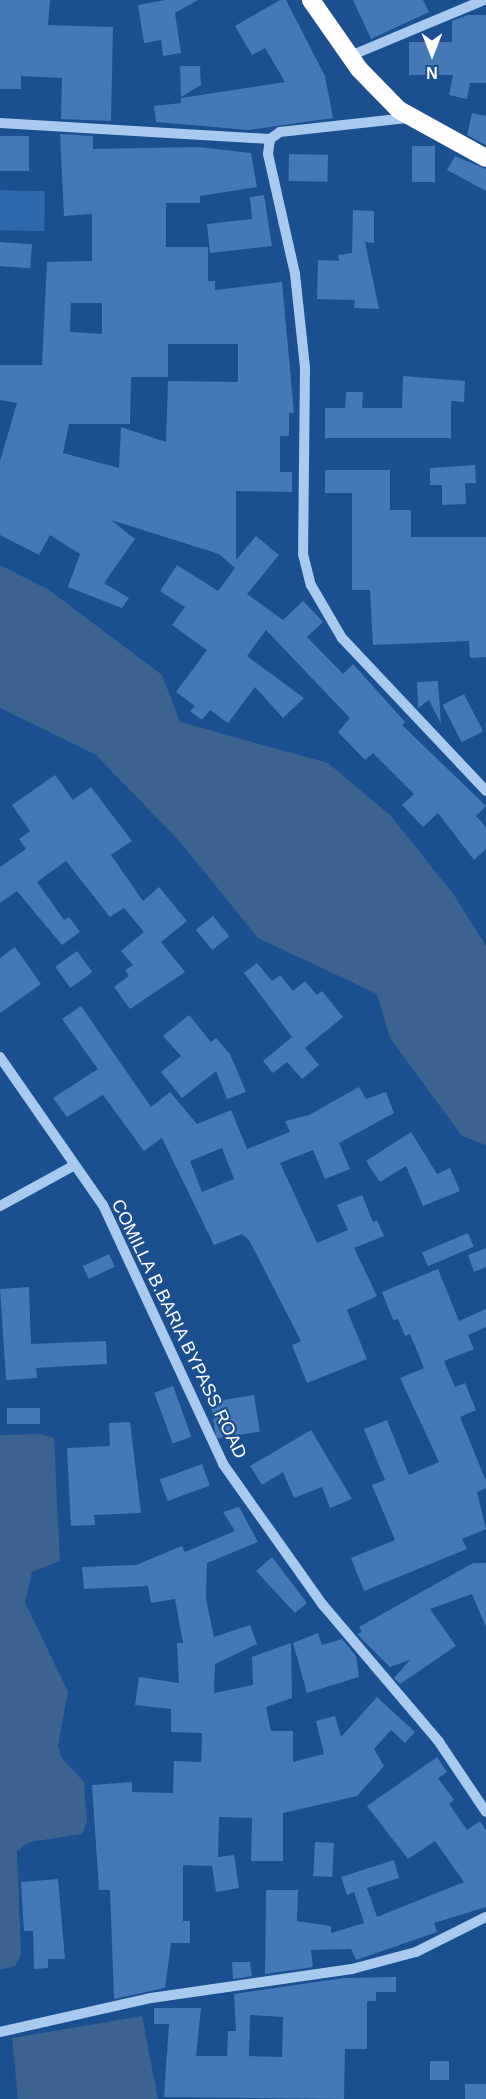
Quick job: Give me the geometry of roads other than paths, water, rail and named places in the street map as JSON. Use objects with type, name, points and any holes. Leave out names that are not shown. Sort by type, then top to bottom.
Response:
[{"type":"highway","points":[[311,0],[350,56],[407,118],[486,158]]},
{"type":"street","points":[[350,56],[484,0]]},
{"type":"street","points":[[0,123],[270,139],[280,132],[407,118]]},
{"type":"street","points":[[270,139],[268,154],[295,274],[305,368],[303,554],[311,585],[342,638],[486,791]]},
{"type":"street","name":"COMILLA B.BARIA BYPASS ROAD","points":[[0,1057],[73,1166],[103,1205],[223,1464],[323,1605],[439,1742],[486,1812]]},
{"type":"street","points":[[0,1206],[73,1166]]},
{"type":"street","points":[[0,2032],[151,1998],[352,1969],[416,1952],[486,1917]]}]
